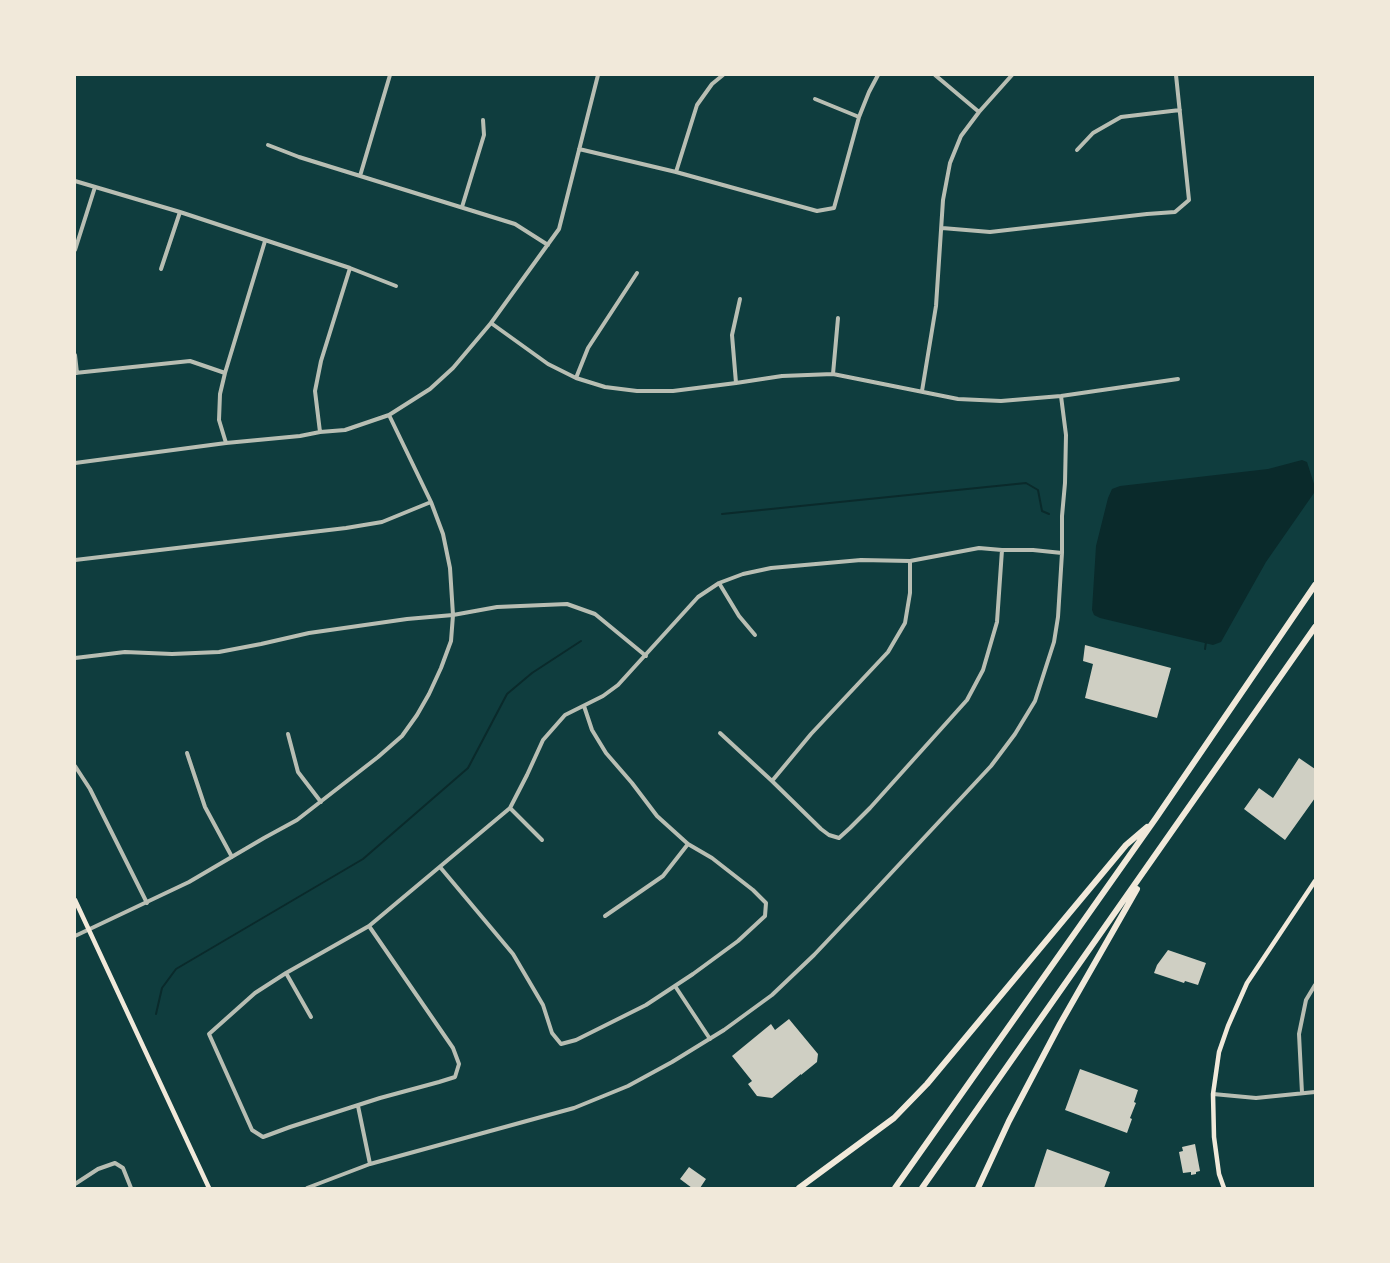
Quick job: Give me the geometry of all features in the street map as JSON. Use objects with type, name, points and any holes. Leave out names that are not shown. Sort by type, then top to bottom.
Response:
[{"type":"highway","points":[[895,1188],[1156,818],[1315,585]]},
{"type":"highway","points":[[922,1188],[1315,627]]},
{"type":"highway","points":[[799,1188],[894,1118],[927,1084],[1126,845],[1156,818]]},
{"type":"highway","points":[[978,1188],[1060,1024],[1157,854]]},
{"type":"main road","points":[[1224,1188],[1219,1174],[1214,1137],[1213,1094],[1219,1052],[1247,983],[1315,881]]},
{"type":"main road","points":[[75,900],[209,1188]]},
{"type":"street","points":[[360,176],[390,75]]},
{"type":"street","points":[[75,463],[345,430],[389,415],[430,389],[453,368],[491,323],[559,229],[598,75]]},
{"type":"street","points":[[676,172],[697,105],[712,84],[723,75]]},
{"type":"street","points":[[579,148],[818,211],[834,208],[859,117],[878,75]]},
{"type":"street","points":[[935,75],[979,112]]},
{"type":"street","points":[[922,391],[936,306],[943,200],[950,163],[961,136],[1012,75]]},
{"type":"street","points":[[942,228],[990,232],[1147,214],[1175,213],[1189,200],[1176,75]]},
{"type":"street","points":[[814,99],[859,117]]},
{"type":"street","points":[[1077,150],[1092,133],[1121,117],[1180,110]]},
{"type":"street","points":[[462,207],[484,135],[483,120]]},
{"type":"street","points":[[268,145],[299,157],[515,224],[548,245]]},
{"type":"street","points":[[75,181],[180,212],[350,268],[396,286]]},
{"type":"street","points":[[75,250],[94,187]]},
{"type":"street","points":[[161,269],[180,212]]},
{"type":"street","points":[[226,443],[219,420],[220,394],[265,241]]},
{"type":"street","points":[[320,432],[315,391],[321,361],[350,268]]},
{"type":"street","points":[[576,378],[588,348],[637,273]]},
{"type":"street","points":[[736,383],[732,335],[740,299]]},
{"type":"street","points":[[833,374],[838,318]]},
{"type":"street","points":[[491,323],[548,364],[576,378],[605,387],[637,391],[673,391],[782,376],[833,374],[958,399],[1001,401],[1061,396],[1178,380]]},
{"type":"street","points":[[75,355],[76,373],[190,361],[225,373]]},
{"type":"street","points":[[307,1188],[370,1164],[574,1108],[628,1086],[724,1030],[772,995],[814,955],[991,766],[1035,701],[1054,642],[1058,617],[1066,435],[1061,396]]},
{"type":"street","points":[[75,936],[189,882],[297,820],[402,736],[417,715],[437,677],[451,642],[453,615],[450,568],[443,534],[431,502],[389,415]]},
{"type":"street","points":[[75,560],[346,528],[382,522],[431,502]]},
{"type":"street","points":[[369,926],[453,1048],[459,1064],[455,1077],[290,1126],[263,1137],[252,1130],[209,1034],[255,993],[369,926],[510,808],[543,740],[565,715],[603,696],[618,685],[698,597],[719,583],[743,574],[771,568],[861,560],[910,561],[979,548],[1033,550],[1062,554]]},
{"type":"street","points":[[720,733],[821,828],[829,835],[839,838],[870,808],[967,700],[983,670],[997,622],[1002,550]]},
{"type":"street","points":[[772,781],[888,652],[905,623],[910,593],[910,561]]},
{"type":"street","points":[[719,583],[739,616],[756,635]]},
{"type":"street","points":[[75,658],[125,652],[172,654],[219,652],[309,633],[407,619],[497,608],[567,604],[595,614],[646,656]]},
{"type":"street","points":[[440,867],[513,954],[543,1005],[552,1033],[561,1044],[576,1040],[646,1005],[738,941],[765,916],[766,903],[753,890],[712,858],[688,844],[657,816],[606,753],[592,730],[584,706]]},
{"type":"street","points":[[288,734],[298,772],[321,802]]},
{"type":"street","points":[[187,753],[205,807],[232,857]]},
{"type":"street","points":[[75,766],[90,789],[147,903]]},
{"type":"street","points":[[510,808],[542,840]]},
{"type":"street","points":[[605,916],[663,876],[688,844]]},
{"type":"street","points":[[286,973],[311,1017]]},
{"type":"street","points":[[1302,1094],[1299,1034],[1305,1000],[1315,985]]},
{"type":"street","points":[[675,986],[710,1039]]},
{"type":"street","points":[[1213,1094],[1256,1098],[1315,1092]]},
{"type":"street","points":[[358,1106],[370,1164]]},
{"type":"street","points":[[75,1184],[98,1169],[115,1163],[123,1168],[131,1188]]},
{"type":"water","points":[[1302,460],[1307,462],[1315,487],[1314,493],[1266,562],[1221,642],[1213,645],[1094,615],[1092,610],[1096,546],[1112,489],[1120,486],[1268,469]]},
{"type":"building","points":[[1085,645],[1171,668],[1157,718],[1085,698],[1093,664],[1083,661]]},
{"type":"building","points":[[1299,758],[1315,769],[1315,798],[1285,840],[1244,809],[1259,788],[1273,798]]},
{"type":"building","points":[[1168,950],[1206,963],[1198,985],[1154,973]]},
{"type":"building","points":[[789,1019],[818,1054],[817,1062],[772,1098],[757,1096],[748,1084],[752,1081],[732,1056],[771,1024],[775,1030]]},
{"type":"building","points":[[1080,1069],[1138,1090],[1127,1133],[1065,1110]]},
{"type":"building","points":[[1195,1144],[1200,1171],[1191,1175],[1191,1172],[1183,1173],[1179,1152],[1183,1151],[1182,1147]]},
{"type":"building","points":[[1047,1149],[1110,1172],[1104,1188],[1034,1188]]},
{"type":"building","points":[[689,1167],[706,1179],[700,1188],[692,1188],[680,1179]]},
{"type":"waterway","points":[[722,514],[1026,483],[1038,490],[1042,511],[1049,514]]},
{"type":"waterway","points":[[156,1014],[162,988],[176,969],[363,859],[468,768],[507,694],[532,673],[581,641]]},
{"type":"waterway","points":[[1205,649],[1206,642]]}]
